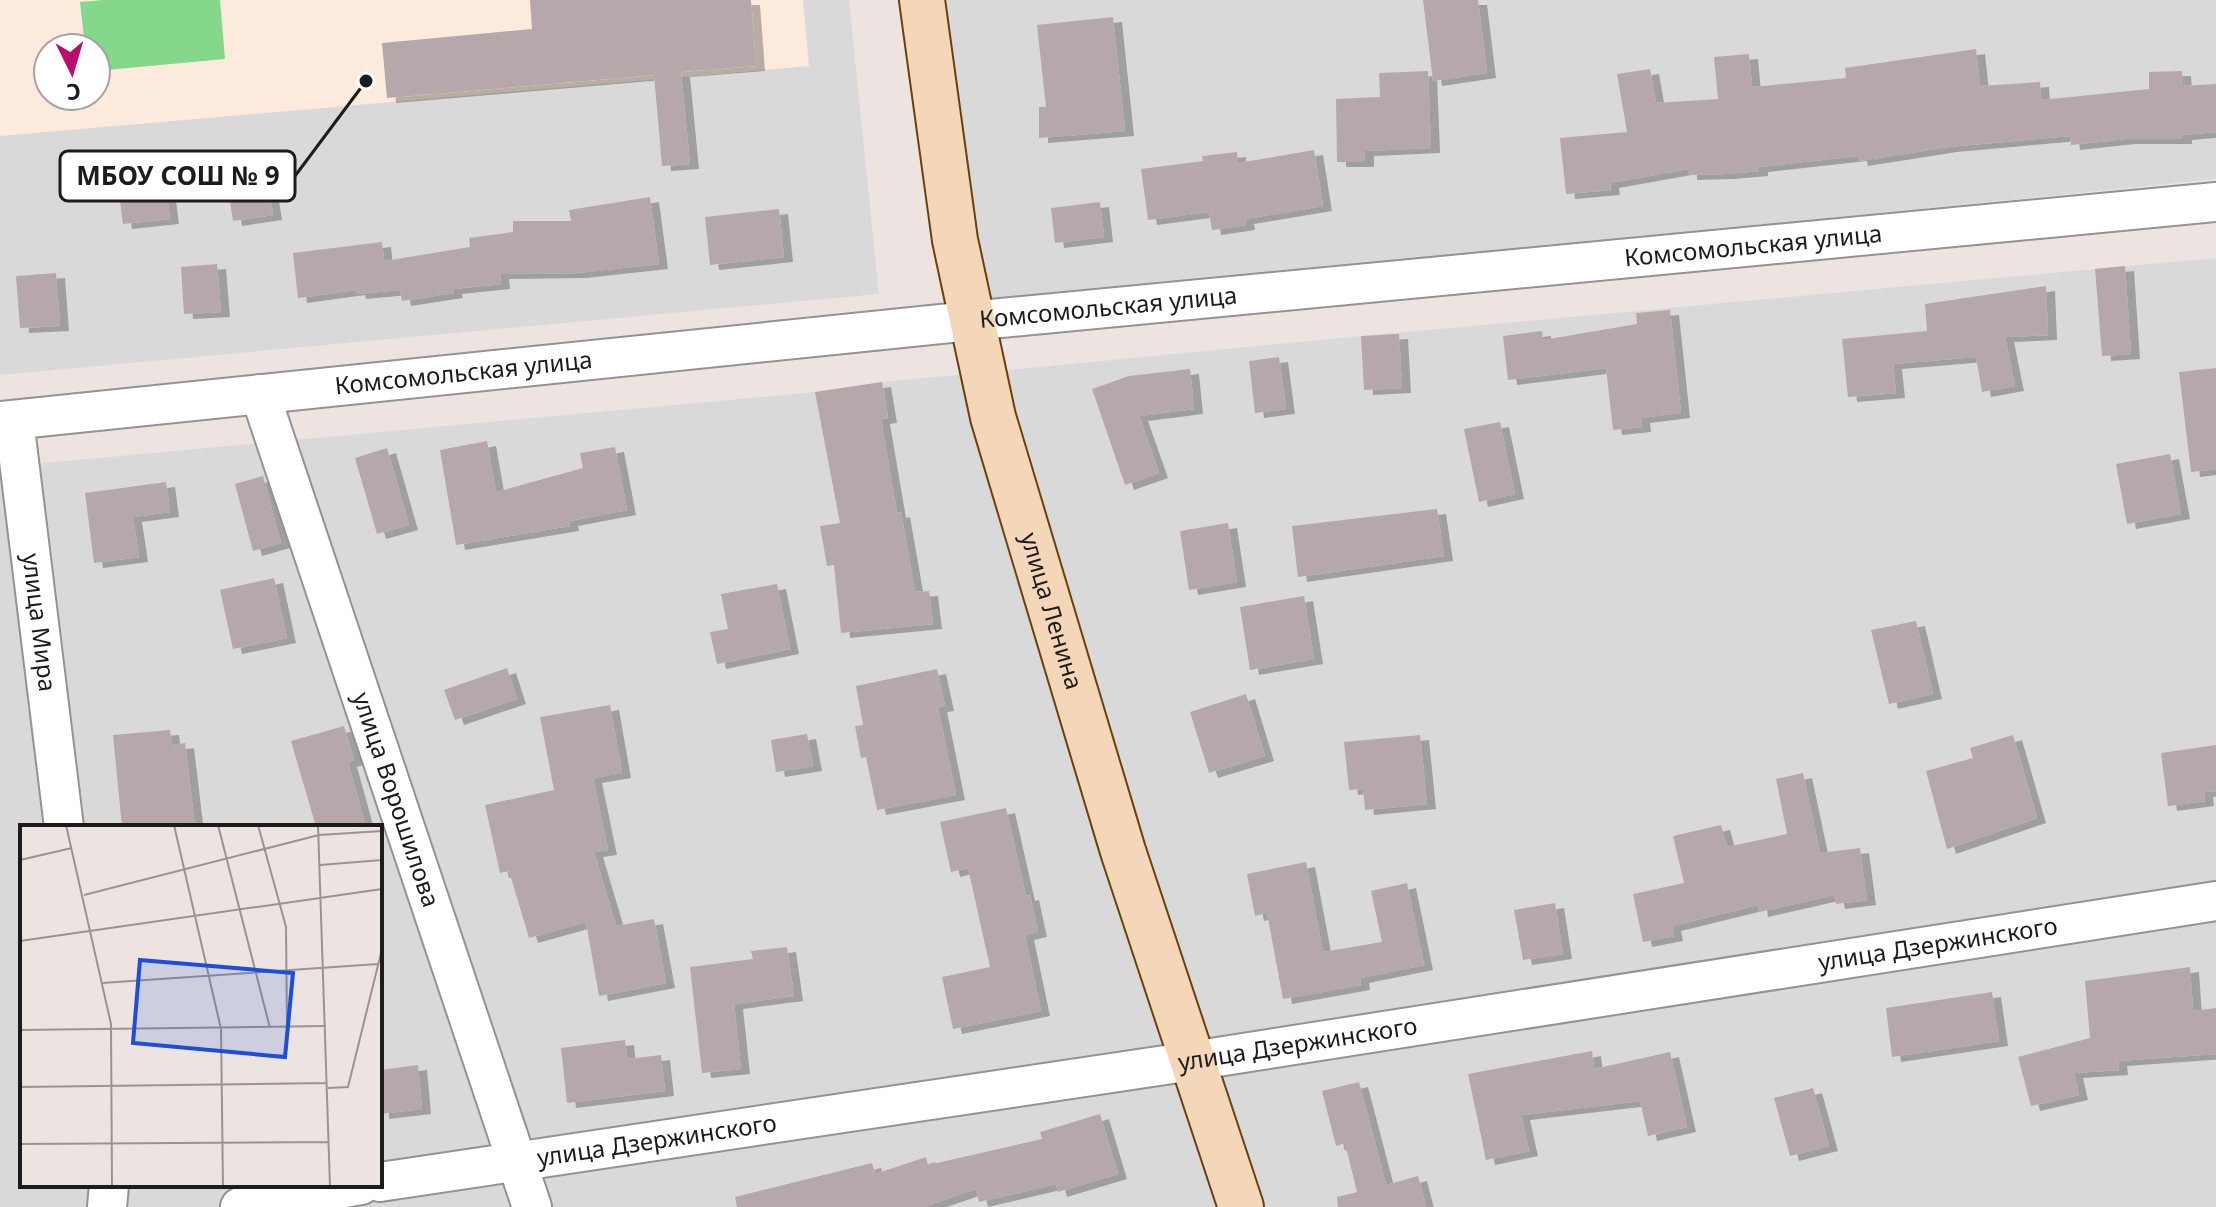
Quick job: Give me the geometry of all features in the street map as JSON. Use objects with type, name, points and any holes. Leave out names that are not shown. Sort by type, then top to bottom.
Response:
[{"type":"street","name":"улица Ленина","points":[[922,0],[942,155],[970,321],[993,417],[1056,633],[1241,1207]]},
{"type":"street","name":"Комсомольская улица","points":[[7,420],[970,321],[2216,202]]},
{"type":"street","name":"улица Ворошилова","points":[[260,394],[532,1207]]},
{"type":"street","name":"улица Мира","points":[[7,420],[64,825]]},
{"type":"street","name":"улица Дзержинского","points":[[382,1182],[1192,1061],[2216,901]]},
{"type":"street","points":[[107,1207],[109,1187]]},
{"type":"street","points":[[240,1207],[350,1187]]},
{"type":"shaded area","points":[[0,0],[849,0],[879,294],[0,375]]},
{"type":"shaded area","points":[[0,0],[803,0],[809,66],[0,136]]},
{"type":"shaded area","points":[[939,0],[2216,0],[2216,179],[991,303],[956,196]]},
{"type":"shaded area","points":[[2216,258],[2216,1207],[0,1207],[0,467],[815,392],[882,382]]},
{"type":"green space","points":[[220,0],[225,59],[112,70],[112,32],[83,32],[80,2]]},
{"type":"building","points":[[530,0],[751,0],[756,66],[681,72],[690,164],[662,166],[654,75],[387,98],[382,43],[532,29]]},
{"type":"building","points":[[1423,0],[1478,0],[1487,73],[1433,81]]},
{"type":"building","points":[[1113,17],[1125,131],[1039,138],[1039,107],[1046,107],[1037,25]]},
{"type":"building","points":[[1976,49],[1980,86],[2040,82],[2041,100],[2149,89],[2149,72],[2182,71],[2183,86],[2216,84],[2216,132],[2183,135],[2183,139],[2126,139],[2071,145],[2070,136],[1948,147],[1859,161],[1858,156],[1725,174],[1688,175],[1688,169],[1610,183],[1611,190],[1566,194],[1560,138],[1627,132],[1617,74],[1650,69],[1656,103],[1718,99],[1714,57],[1749,54],[1752,87],[1846,78],[1845,68]]},
{"type":"building","points":[[1428,71],[1431,148],[1365,151],[1365,162],[1337,162],[1336,99],[1380,97],[1379,73]]},
{"type":"building","points":[[1314,150],[1323,206],[1245,219],[1246,225],[1212,230],[1209,212],[1148,220],[1141,169],[1203,161],[1202,156],[1237,152],[1238,163]]},
{"type":"building","points":[[264,158],[273,215],[233,221],[224,164]]},
{"type":"building","points":[[164,173],[170,219],[123,224],[117,179]]},
{"type":"building","points":[[650,197],[659,264],[577,273],[500,274],[501,284],[453,289],[454,293],[402,301],[400,290],[357,294],[356,290],[298,298],[293,253],[382,242],[384,261],[470,247],[469,238],[513,232],[513,221],[571,221],[569,210]]},
{"type":"building","points":[[1100,202],[1104,237],[1055,243],[1051,208]]},
{"type":"building","points":[[779,209],[784,257],[710,265],[705,217]]},
{"type":"building","points":[[217,264],[221,312],[184,314],[181,267]]},
{"type":"building","points":[[2125,266],[2131,354],[2102,356],[2095,269]]},
{"type":"building","points":[[56,273],[60,326],[20,328],[16,276]]},
{"type":"building","points":[[2046,286],[2048,335],[2005,337],[2015,386],[1982,392],[1976,357],[1893,364],[1896,393],[1848,397],[1842,339],[1927,331],[1925,304]]},
{"type":"building","points":[[1670,310],[1681,413],[1641,418],[1642,427],[1613,430],[1606,368],[1508,380],[1503,336],[1542,331],[1543,340],[1637,324],[1636,313]]},
{"type":"building","points":[[1399,334],[1402,388],[1364,390],[1361,336]]},
{"type":"building","points":[[1279,357],[1286,409],[1255,413],[1249,361]]},
{"type":"building","points":[[2216,368],[2216,469],[2191,472],[2179,372]]},
{"type":"building","points":[[1190,369],[1194,409],[1139,416],[1159,473],[1125,485],[1092,389],[1129,376]]},
{"type":"building","points":[[882,382],[888,418],[881,419],[897,513],[901,512],[915,592],[929,591],[933,624],[841,633],[834,565],[827,566],[820,526],[840,523],[815,392]]},
{"type":"building","points":[[1500,422],[1515,494],[1479,502],[1464,429]]},
{"type":"building","points":[[487,441],[496,492],[583,468],[580,453],[615,447],[627,510],[569,521],[570,526],[456,545],[440,450]]},
{"type":"building","points":[[387,448],[409,525],[377,534],[355,458]]},
{"type":"building","points":[[2170,454],[2181,514],[2127,524],[2116,464]]},
{"type":"building","points":[[263,476],[281,543],[253,551],[235,484]]},
{"type":"building","points":[[166,482],[170,512],[133,517],[139,557],[94,563],[85,493]]},
{"type":"building","points":[[1437,509],[1444,556],[1298,577],[1292,526]]},
{"type":"building","points":[[1228,523],[1237,582],[1189,590],[1180,531]]},
{"type":"building","points":[[274,578],[287,638],[233,649],[220,590]]},
{"type":"building","points":[[777,584],[790,649],[717,664],[710,632],[728,629],[721,594]]},
{"type":"building","points":[[1304,596],[1314,659],[1250,670],[1240,607]]},
{"type":"building","points":[[1916,621],[1933,694],[1889,704],[1871,630]]},
{"type":"building","points":[[507,668],[517,699],[455,720],[444,690]]},
{"type":"building","points":[[937,669],[945,706],[938,707],[956,795],[877,810],[866,757],[861,758],[855,726],[863,725],[856,686]]},
{"type":"building","points":[[1246,694],[1265,756],[1209,773],[1190,712]]},
{"type":"building","points":[[610,705],[622,773],[593,778],[608,850],[594,852],[616,926],[654,919],[666,983],[599,996],[586,922],[529,938],[509,871],[500,873],[485,805],[554,790],[540,717]]},
{"type":"building","points":[[344,726],[354,760],[348,762],[365,825],[315,825],[291,741]]},
{"type":"building","points":[[170,730],[172,745],[185,743],[195,825],[122,825],[113,735]]},
{"type":"building","points":[[807,734],[813,766],[776,772],[771,740]]},
{"type":"building","points":[[1420,735],[1427,804],[1365,810],[1363,789],[1349,790],[1344,742]]},
{"type":"building","points":[[2013,735],[2037,818],[1947,849],[1926,771],[1973,758],[1970,748]]},
{"type":"building","points":[[2216,745],[2216,791],[2204,792],[2205,801],[2168,806],[2161,753]]},
{"type":"building","points":[[1803,773],[1820,853],[1860,848],[1867,900],[1836,904],[1834,895],[1759,912],[1758,905],[1672,926],[1674,936],[1643,942],[1633,894],[1684,883],[1673,836],[1721,825],[1727,847],[1787,834],[1776,779]]},
{"type":"building","points":[[1006,808],[1026,896],[1030,895],[1038,932],[1025,935],[1041,1011],[953,1029],[942,977],[990,967],[968,868],[951,872],[940,822]]},
{"type":"building","points":[[1306,862],[1323,952],[1382,942],[1371,891],[1407,883],[1424,965],[1360,978],[1361,985],[1283,999],[1267,913],[1255,916],[1247,874]]},
{"type":"building","points":[[1555,903],[1563,954],[1523,960],[1514,910]]},
{"type":"building","points":[[787,947],[794,996],[734,1004],[741,1069],[702,1073],[690,967],[753,959],[751,951]]},
{"type":"building","points":[[2190,967],[2193,1011],[2216,1008],[2216,1054],[2118,1061],[2119,1070],[2074,1073],[2079,1095],[2031,1106],[2018,1057],[2090,1038],[2085,981]]},
{"type":"building","points":[[1992,992],[1999,1041],[1892,1057],[1886,1008]]},
{"type":"building","points":[[625,1040],[627,1059],[661,1055],[665,1091],[567,1103],[561,1048]]},
{"type":"building","points":[[1592,1051],[1594,1069],[1670,1052],[1687,1127],[1648,1136],[1640,1101],[1521,1115],[1529,1151],[1486,1160],[1468,1074]]},
{"type":"building","points":[[418,1065],[422,1109],[382,1114],[382,1070]]},
{"type":"building","points":[[1359,1082],[1386,1185],[1418,1176],[1426,1207],[1338,1207],[1337,1197],[1357,1192],[1345,1143],[1336,1146],[1322,1091]]},
{"type":"building","points":[[1813,1088],[1829,1146],[1790,1156],[1774,1098]]},
{"type":"building","points":[[1100,1114],[1118,1174],[1058,1192],[1056,1184],[979,1202],[976,1189],[923,1207],[737,1207],[735,1197],[872,1163],[875,1174],[926,1157],[928,1165],[1042,1139],[1040,1132]]},
{"type":"place","name":"МБОУ СОШ № 9","points":[[366,81]]}]
